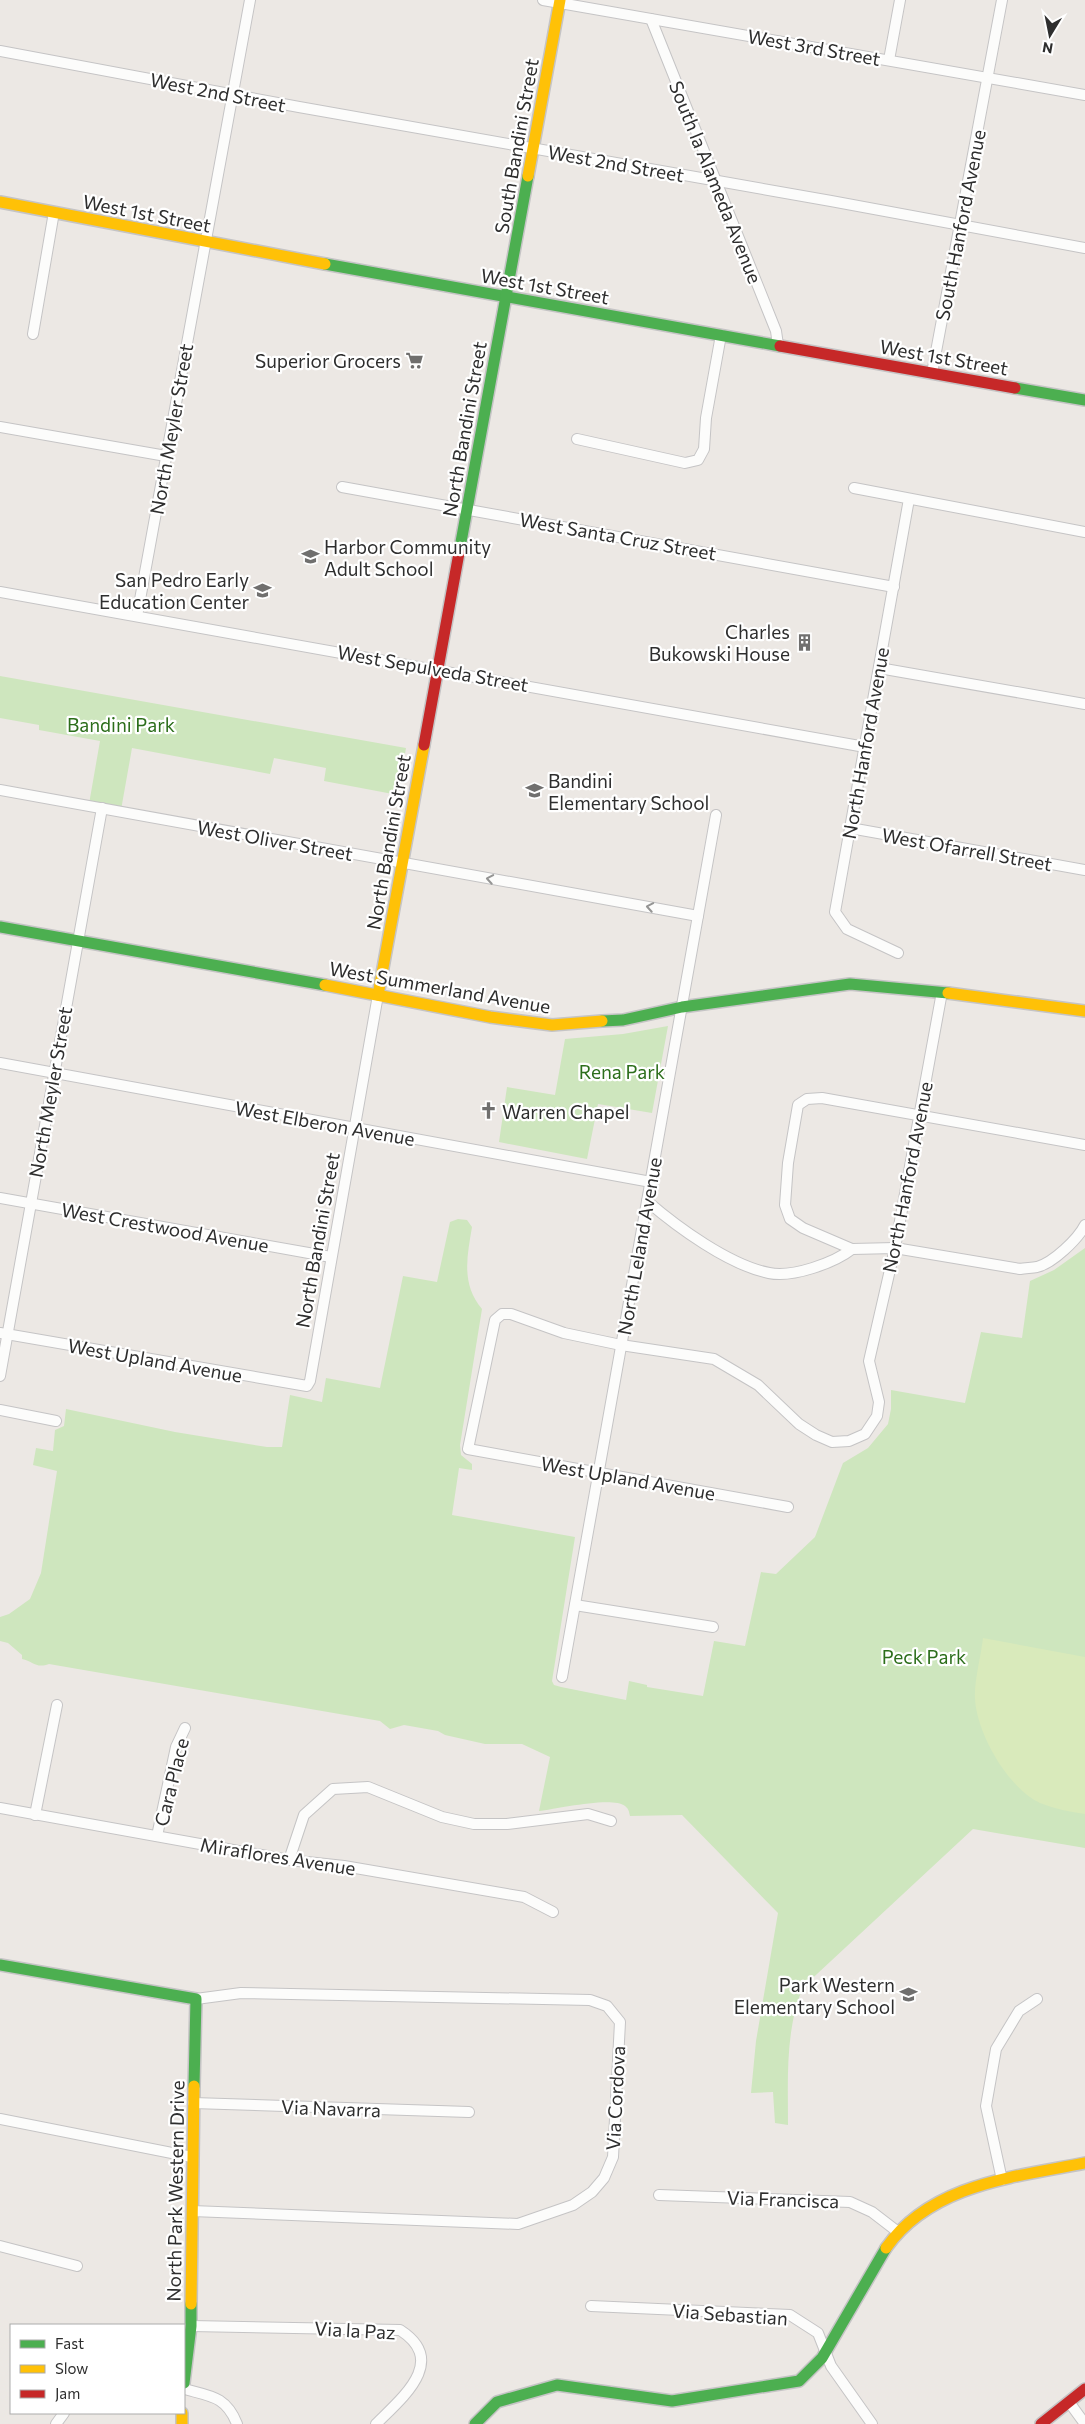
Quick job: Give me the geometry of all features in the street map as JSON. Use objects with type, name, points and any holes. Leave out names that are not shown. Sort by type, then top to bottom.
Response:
[{"type":"street","name":"North Meyler Street","points":[[137,616],[191,313],[207,242],[250,0]]},
{"type":"street","name":"West 3rd Street","points":[[543,0],[1085,95]]},
{"type":"street","points":[[889,60],[900,0]]},
{"type":"street","name":"South Hanford Avenue","points":[[932,373],[1002,0]]},
{"type":"street","name":"South Bandini Street","points":[[506,298],[560,2]]},
{"type":"street","name":"South la Alameda Avenue","points":[[651,19],[776,331],[778,345]]},
{"type":"street","name":"West 2nd Street","points":[[0,51],[233,95],[1085,248]]},
{"type":"street","name":"West 1st Street","points":[[0,202],[506,298],[1085,400]]},
{"type":"street","points":[[33,334],[54,212]]},
{"type":"street","name":"North Bandini Street","points":[[302,1387],[307,1386],[310,1381],[378,995],[506,298]]},
{"type":"street","points":[[577,439],[685,463],[698,460],[704,449],[706,418],[721,335]]},
{"type":"street","points":[[0,427],[166,456]]},
{"type":"street","name":"West Santa Cruz Street","points":[[342,487],[894,587]]},
{"type":"street","points":[[854,488],[1085,532]]},
{"type":"street","name":"North Hanford Avenue","points":[[898,953],[847,929],[835,912],[909,499]]},
{"type":"street","name":"West Sepulveda Street","points":[[0,592],[865,747]]},
{"type":"street","points":[[878,668],[1085,704]]},
{"type":"street","name":"West Oliver Street","points":[[0,790],[698,916]]},
{"type":"street","name":"North Meyler Street","points":[[0,1376],[4,1333],[30,1203],[102,808]]},
{"type":"street","name":"North Leland Avenue","points":[[562,1677],[716,814]]},
{"type":"street","name":"West Ofarrell Street","points":[[850,828],[1085,870]]},
{"type":"street","name":"West Summerland Avenue","points":[[0,927],[490,1017],[552,1025],[622,1020],[682,1007],[850,984],[942,992],[1085,1011]]},
{"type":"street","name":"North Hanford Avenue","points":[[621,1345],[714,1359],[758,1385],[799,1424],[816,1435],[832,1442],[849,1441],[865,1434],[877,1416],[879,1402],[869,1361],[895,1248],[942,992]]},
{"type":"street","name":"West Elberon Avenue","points":[[0,1064],[54,1072],[650,1182]]},
{"type":"street","points":[[1085,1146],[822,1098],[808,1099],[798,1105],[788,1163],[785,1205],[790,1219],[803,1228],[852,1250],[895,1248],[1020,1269],[1038,1267],[1064,1250],[1080,1235],[1085,1225]]},
{"type":"street","name":"West Crestwood Avenue","points":[[0,1198],[331,1257]]},
{"type":"street","points":[[647,1201],[668,1219],[730,1259],[770,1274],[792,1273],[840,1259],[852,1250]]},
{"type":"street","name":"West Upland Avenue","points":[[621,1345],[564,1333],[511,1314],[502,1314],[494,1320],[468,1449],[788,1507]]},
{"type":"street","name":"West Upland Avenue","points":[[4,1333],[302,1387]]},
{"type":"street","points":[[0,1410],[56,1421]]},
{"type":"street","points":[[575,1605],[713,1628]]},
{"type":"street","points":[[36,1815],[57,1705]]},
{"type":"street","name":"Cara Place","points":[[157,1836],[176,1747],[185,1728]]},
{"type":"street","points":[[289,1860],[304,1815],[332,1789],[368,1787],[442,1817],[474,1824],[507,1824],[588,1814],[611,1821]]},
{"type":"street","name":"Miraflores Avenue","points":[[0,1808],[289,1860],[344,1866],[524,1897],[553,1912]]},
{"type":"street","points":[[0,1965],[196,1999]]},
{"type":"street","name":"Via Cordova","points":[[192,2211],[518,2224],[573,2205],[592,2192],[604,2178],[613,2157],[620,2022],[607,2006],[590,2000],[241,1993],[196,1999]]},
{"type":"street","points":[[1002,2180],[986,2106],[996,2049],[1019,2011],[1037,1998]]},
{"type":"street","name":"North Park Western Drive","points":[[185,2375],[191,2326],[192,2157],[196,1999]]},
{"type":"street","name":"Via Navarra","points":[[193,2103],[469,2112]]},
{"type":"street","points":[[0,2119],[192,2157]]},
{"type":"street","points":[[475,2424],[497,2402],[558,2385],[672,2401],[799,2382],[808,2375],[825,2352],[898,2232],[920,2211],[956,2192],[1002,2180],[1085,2163]]},
{"type":"street","name":"Via Francisca","points":[[659,2195],[850,2202],[872,2212],[898,2232]]},
{"type":"street","points":[[0,2246],[77,2266]]},
{"type":"street","name":"Via Sebastian","points":[[591,2306],[790,2315],[818,2332],[831,2366],[872,2424]]},
{"type":"street","name":"Via la Paz","points":[[191,2326],[400,2330],[414,2338],[421,2352],[420,2372],[413,2386],[376,2424]]},
{"type":"street","points":[[185,2389],[216,2397],[226,2404],[237,2424]]},
{"type":"street","points":[[1041,2424],[1085,2389]]},
{"type":"street","points":[[1070,2402],[1085,2424]]},
{"type":"green space","name":"Bandini Park","points":[[0,676],[406,748],[398,795],[324,781],[326,768],[274,758],[270,774],[132,748],[121,810],[89,804],[100,741],[39,730],[39,725],[0,718]]},
{"type":"green space","name":"Rena Park","points":[[668,1026],[652,1113],[598,1104],[587,1159],[499,1142],[507,1087],[555,1095],[565,1039],[623,1034]]},
{"type":"green space","name":"Peck Park","points":[[458,1219],[467,1220],[472,1227],[467,1260],[468,1280],[475,1300],[482,1309],[460,1445],[461,1455],[472,1464],[472,1470],[459,1468],[452,1515],[575,1537],[552,1681],[554,1685],[561,1687],[626,1700],[629,1681],[647,1685],[647,1687],[703,1696],[714,1641],[745,1646],[761,1572],[776,1574],[815,1537],[843,1463],[868,1448],[888,1424],[891,1409],[891,1390],[965,1403],[981,1332],[1022,1338],[1030,1281],[1054,1270],[1085,1248],[1085,1848],[973,1829],[803,1987],[797,2003],[790,2037],[788,2125],[775,2123],[773,2092],[751,2093],[756,2041],[778,1913],[682,1815],[630,1816],[625,1806],[609,1802],[539,1811],[550,1757],[522,1744],[485,1744],[445,1735],[438,1731],[404,1725],[390,1729],[380,1721],[49,1664],[41,1666],[22,1659],[22,1655],[8,1643],[0,1641],[0,1617],[9,1614],[30,1599],[41,1573],[57,1471],[33,1465],[36,1448],[53,1451],[55,1430],[64,1426],[66,1409],[175,1432],[267,1447],[282,1447],[290,1395],[322,1402],[326,1378],[380,1388],[403,1276],[437,1282],[450,1222]]},
{"type":"green space","points":[[983,1638],[1085,1657],[1085,1814],[1051,1807],[1028,1796],[1006,1773],[996,1759],[982,1728],[975,1699]]},
{"type":"traffic: fast","points":[[459,553],[528,176]]},
{"type":"traffic: fast","points":[[325,264],[780,346]]},
{"type":"traffic: fast","points":[[1015,388],[1085,400]]},
{"type":"traffic: fast","points":[[0,927],[325,985]]},
{"type":"traffic: fast","points":[[602,1021],[623,1020],[682,1007],[850,984],[948,993]]},
{"type":"traffic: fast","points":[[0,1965],[196,1999],[194,2086]]},
{"type":"traffic: fast","points":[[475,2424],[497,2402],[557,2385],[672,2401],[799,2381],[822,2358],[886,2248]]},
{"type":"traffic: fast","points":[[185,2375],[191,2326],[191,2304]]},
{"type":"traffic: slow","points":[[528,176],[560,0]]},
{"type":"traffic: slow","points":[[0,202],[325,264]]},
{"type":"traffic: slow","points":[[378,995],[424,745]]},
{"type":"traffic: slow","points":[[325,985],[490,1017],[552,1025],[602,1021]]},
{"type":"traffic: slow","points":[[948,993],[1085,1011]]},
{"type":"traffic: slow","points":[[191,2304],[194,2086]]},
{"type":"traffic: slow","points":[[886,2248],[905,2227],[926,2210],[950,2197],[1003,2179],[1085,2163]]},
{"type":"traffic: slow","points":[[182,2414],[182,2424]]},
{"type":"traffic: jam","points":[[780,346],[1015,388]]},
{"type":"traffic: jam","points":[[424,745],[459,553]]},
{"type":"traffic: jam","points":[[1041,2424],[1085,2389]]},
{"type":"place","name":"Superior Grocers","points":[[415,360]]},
{"type":"place","name":"Harbor Community Adult School","points":[[310,557]]},
{"type":"place","name":"San Pedro Early Education Center","points":[[263,590]]},
{"type":"place","name":"Charles Bukowski House","points":[[804,642]]},
{"type":"place","name":"Bandini Elementary School","points":[[534,791]]},
{"type":"place","name":"Warren Chapel","points":[[488,1111]]},
{"type":"place","name":"Park Western Elementary School","points":[[909,1995]]}]
